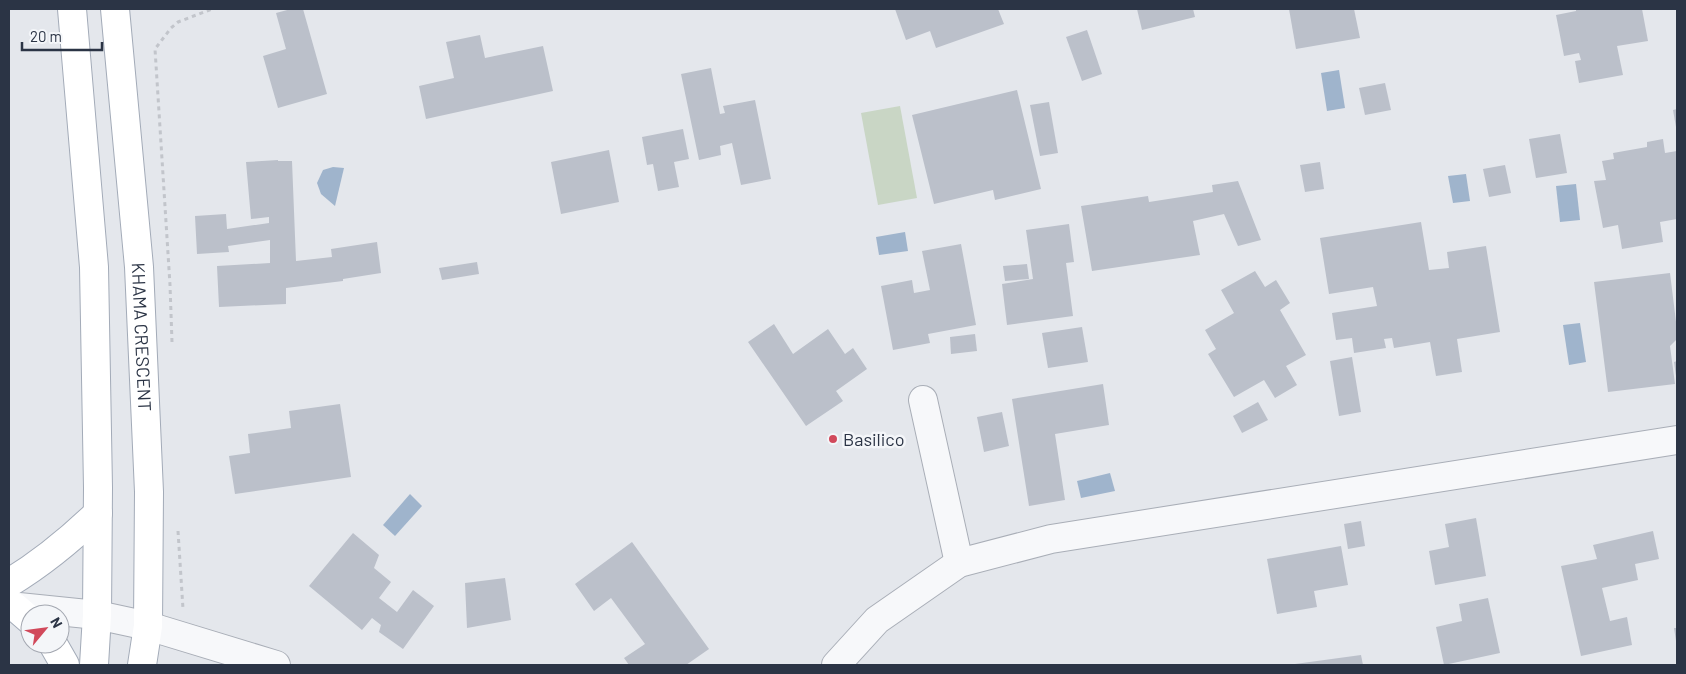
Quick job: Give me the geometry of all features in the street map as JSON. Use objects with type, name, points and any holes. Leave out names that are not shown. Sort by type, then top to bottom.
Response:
[{"type":"main road","name":"KHAMA CRESCENT","points":[[117,11],[139,267],[149,492],[148,626],[142,665]]},
{"type":"main road","points":[[70,14],[94,267],[98,513],[97,615],[94,665]]},
{"type":"main road","points":[[16,604],[41,562],[64,545],[98,513]]},
{"type":"main road","points":[[59,654],[65,665]]},
{"type":"street","points":[[923,400],[959,563]]},
{"type":"street","points":[[836,665],[877,620],[959,563],[1051,539],[1677,440]]},
{"type":"street","points":[[16,604],[97,615],[148,626],[276,665]]},
{"type":"path","points":[[172,344],[156,49],[170,28],[178,22],[212,9]]},
{"type":"path","points":[[178,522],[184,638]]},
{"type":"green space","points":[[900,106],[917,198],[878,205],[861,113]]},
{"type":"water","points":[[1339,70],[1345,108],[1327,111],[1321,73]]},
{"type":"water","points":[[333,167],[344,168],[335,206],[321,194],[317,183],[323,170]]},
{"type":"water","points":[[1466,174],[1470,201],[1453,203],[1448,176]]},
{"type":"water","points":[[1576,184],[1580,220],[1560,222],[1556,186]]},
{"type":"water","points":[[905,232],[908,251],[879,255],[876,237]]},
{"type":"water","points":[[1580,323],[1586,362],[1569,365],[1563,325]]},
{"type":"water","points":[[1110,473],[1115,491],[1081,498],[1077,481]]},
{"type":"water","points":[[410,494],[422,506],[395,536],[383,525]]},
{"type":"building","points":[[291,9],[303,9],[327,94],[278,108],[263,56],[286,49],[276,13]]},
{"type":"building","points":[[895,9],[998,9],[1004,24],[936,48],[930,31],[906,40]]},
{"type":"building","points":[[1137,9],[1193,9],[1195,17],[1142,30]]},
{"type":"building","points":[[1289,9],[1354,9],[1360,38],[1296,49]]},
{"type":"building","points":[[1576,9],[1642,9],[1648,41],[1617,46],[1623,75],[1579,83],[1575,61],[1581,60],[1579,53],[1564,56],[1556,15],[1576,11]]},
{"type":"building","points":[[1087,30],[1102,74],[1082,81],[1066,37]]},
{"type":"building","points":[[480,35],[485,58],[543,46],[553,91],[426,119],[419,86],[454,78],[446,42]]},
{"type":"building","points":[[711,68],[720,114],[725,113],[723,106],[755,100],[771,179],[741,185],[732,143],[720,146],[721,155],[699,160],[681,74]]},
{"type":"building","points":[[1385,83],[1391,110],[1365,115],[1359,88]]},
{"type":"building","points":[[1017,90],[1041,189],[995,200],[993,190],[934,204],[912,115]]},
{"type":"building","points":[[1049,102],[1058,153],[1040,156],[1030,105]]},
{"type":"building","points":[[1677,109],[1677,127],[1676,127],[1673,110]]},
{"type":"building","points":[[683,129],[689,159],[674,162],[679,187],[658,191],[653,164],[647,165],[642,137]]},
{"type":"building","points":[[1560,134],[1567,173],[1536,178],[1529,139]]},
{"type":"building","points":[[1663,139],[1665,153],[1677,151],[1677,219],[1660,222],[1663,242],[1622,249],[1618,225],[1603,228],[1594,181],[1606,180],[1602,161],[1614,159],[1613,153],[1647,147],[1647,142]]},
{"type":"building","points":[[609,150],[619,202],[561,214],[551,162]]},
{"type":"building","points":[[292,161],[296,261],[332,257],[331,249],[377,242],[381,273],[343,279],[343,281],[286,288],[286,304],[219,307],[217,266],[270,263],[270,240],[228,246],[229,252],[197,254],[195,216],[226,214],[227,229],[269,223],[269,217],[251,219],[246,162]]},
{"type":"building","points":[[1320,162],[1324,189],[1305,192],[1300,165]]},
{"type":"building","points":[[1505,165],[1511,193],[1489,197],[1483,169]]},
{"type":"building","points":[[1238,181],[1261,240],[1238,246],[1224,214],[1193,221],[1200,255],[1092,271],[1081,206],[1148,196],[1149,202],[1213,192],[1212,185]]},
{"type":"building","points":[[1421,222],[1429,270],[1449,268],[1447,252],[1486,246],[1500,332],[1457,339],[1462,372],[1436,376],[1430,342],[1394,348],[1392,338],[1384,339],[1386,348],[1354,353],[1352,338],[1336,340],[1332,313],[1377,306],[1373,287],[1329,294],[1320,238]]},
{"type":"building","points":[[1069,224],[1074,262],[1066,263],[1073,316],[1007,325],[1002,284],[1033,279],[1026,230]]},
{"type":"building","points":[[961,244],[976,325],[928,334],[930,343],[893,350],[881,286],[912,280],[914,293],[930,290],[922,251]]},
{"type":"building","points":[[477,262],[479,274],[442,280],[439,268]]},
{"type":"building","points":[[1027,264],[1029,279],[1005,281],[1003,266]]},
{"type":"building","points":[[1255,271],[1265,287],[1276,280],[1290,303],[1280,310],[1306,355],[1286,366],[1297,385],[1275,398],[1264,380],[1234,397],[1208,354],[1216,349],[1205,330],[1234,313],[1221,290]]},
{"type":"building","points":[[1670,273],[1677,330],[1677,339],[1670,346],[1675,384],[1608,392],[1594,282]]},
{"type":"building","points":[[774,324],[793,354],[828,329],[845,354],[853,348],[867,369],[836,391],[843,401],[806,426],[748,342]]},
{"type":"building","points":[[1082,327],[1088,362],[1048,368],[1042,333]]},
{"type":"building","points":[[975,334],[977,351],[951,354],[950,337]]},
{"type":"building","points":[[1352,357],[1361,412],[1339,416],[1330,361]]},
{"type":"building","points":[[1677,361],[1677,376],[1676,376],[1674,362]]},
{"type":"building","points":[[1103,384],[1109,425],[1055,434],[1065,500],[1029,506],[1012,399]]},
{"type":"building","points":[[1258,402],[1268,420],[1242,433],[1233,416]]},
{"type":"building","points":[[340,404],[351,477],[235,494],[229,456],[250,453],[248,434],[291,428],[289,411]]},
{"type":"building","points":[[1002,412],[1009,446],[984,452],[977,417]]},
{"type":"building","points":[[1476,518],[1486,576],[1435,585],[1429,551],[1449,547],[1445,524]]},
{"type":"building","points":[[1361,521],[1365,546],[1348,549],[1344,524]]},
{"type":"building","points":[[1653,531],[1659,559],[1635,564],[1638,580],[1602,588],[1610,621],[1627,617],[1632,645],[1581,656],[1561,566],[1597,559],[1593,545]]},
{"type":"building","points":[[353,533],[379,555],[374,568],[391,582],[379,598],[397,612],[413,590],[434,606],[403,649],[379,632],[381,625],[372,618],[362,630],[309,586]]},
{"type":"building","points":[[632,542],[709,649],[686,665],[629,665],[624,658],[645,644],[611,598],[594,611],[575,584]]},
{"type":"building","points":[[1341,546],[1348,585],[1314,591],[1317,607],[1277,614],[1267,559]]},
{"type":"building","points":[[505,578],[511,620],[467,628],[465,583]]},
{"type":"building","points":[[1488,598],[1500,653],[1444,665],[1436,627],[1462,621],[1459,604]]},
{"type":"building","points":[[1674,628],[1677,628],[1677,641],[1676,641]]},
{"type":"building","points":[[1361,655],[1363,665],[1295,664]]},
{"type":"place","name":"Basilico","points":[[833,439]]}]
